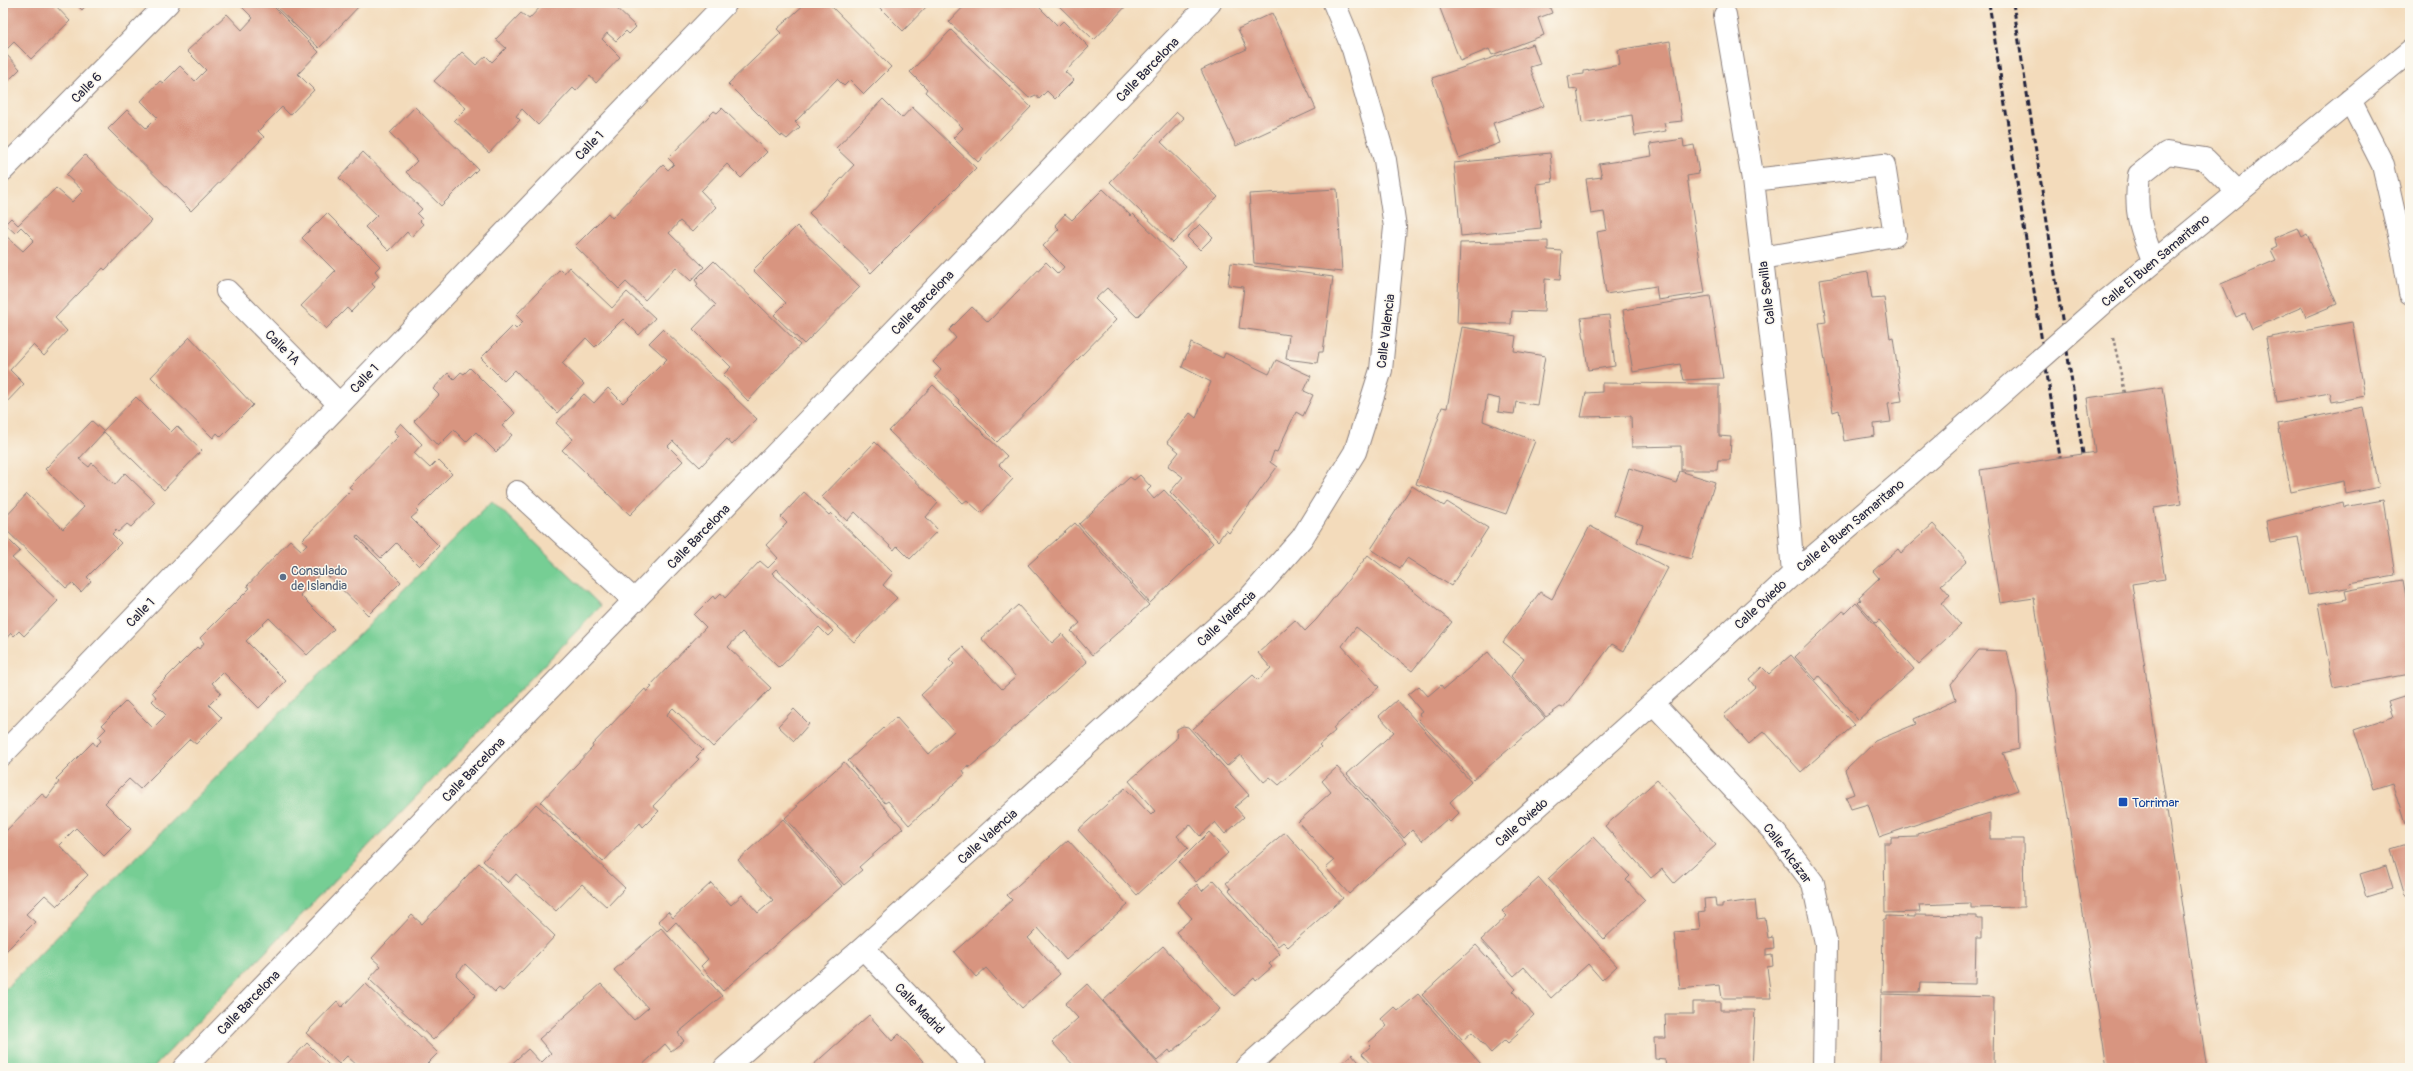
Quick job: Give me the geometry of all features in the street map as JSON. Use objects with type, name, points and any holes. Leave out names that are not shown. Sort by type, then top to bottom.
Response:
[{"type":"street","name":"Calle 6","points":[[3,170],[168,3]]},
{"type":"street","name":"Calle 1","points":[[3,754],[726,3]]},
{"type":"street","name":"Calle Barcelona","points":[[184,1068],[1210,3]]},
{"type":"street","name":"Calle Valencia","points":[[725,1068],[863,948],[1251,596],[1302,538],[1355,452],[1381,370],[1395,227],[1385,160],[1353,49],[1334,3]]},
{"type":"street","name":"Calle Sevilla","points":[[1725,15],[1753,180],[1782,433],[1793,574]]},
{"type":"street","name":"Calle El Buen Samaritano","points":[[1907,477],[2153,260],[2410,51]]},
{"type":"street","points":[[2350,100],[2383,165],[2404,257],[2410,293]]},
{"type":"street","points":[[2153,260],[2139,223],[2136,197],[2139,175],[2166,153],[2205,159],[2237,191]]},
{"type":"street","points":[[1753,180],[1884,166],[1894,235],[1762,258]]},
{"type":"street","name":"Calle 1A","points":[[227,291],[339,404]]},
{"type":"street","name":"Calle el Buen Samaritano","points":[[1793,574],[1907,477]]},
{"type":"street","points":[[517,492],[635,600]]},
{"type":"street","name":"Calle Oviedo","points":[[1246,1068],[1653,704],[1793,574]]},
{"type":"street","name":"Calle Alcázar","points":[[1653,704],[1776,834],[1813,883],[1826,943],[1824,1068]]},
{"type":"street","name":"Calle Madrid","points":[[863,948],[977,1068]]},
{"type":"path","points":[[2106,301],[2125,393]]},
{"type":"green space","points":[[492,501],[601,606],[153,1068],[3,1068],[3,991]]},
{"type":"building","points":[[3,3],[57,3],[55,5],[70,21],[31,59],[14,42],[4,52],[20,69],[3,86]]},
{"type":"building","points":[[75,3],[88,3],[82,10]]},
{"type":"building","points":[[238,3],[270,3],[319,52],[298,74],[314,90],[290,115],[282,107],[258,131],[264,137],[191,211],[108,129],[127,110],[146,128],[157,117],[141,101],[160,81],[163,83],[180,66],[195,81],[206,70],[187,51],[227,14],[242,30],[253,18]]},
{"type":"building","points":[[272,3],[362,3],[319,48]]},
{"type":"building","points":[[544,3],[611,3],[636,27],[629,34],[626,31],[616,41],[607,33],[602,39],[620,57],[596,83],[590,76],[576,91],[573,88],[538,125],[522,109],[516,116],[520,120],[489,153],[454,120],[466,108],[434,81],[462,52],[476,65],[486,56],[492,62],[506,48],[496,39],[521,13],[529,19]]},
{"type":"building","points":[[806,3],[828,3],[891,67],[864,94],[850,80],[844,86],[837,79],[795,122],[800,127],[787,139],[782,135],[781,137],[728,84],[781,33],[777,29]]},
{"type":"building","points":[[875,3],[928,3],[929,4],[903,31]]},
{"type":"building","points":[[967,3],[1035,3],[1058,26],[1063,21],[1089,47],[1065,72],[1074,80],[1055,99],[1047,91],[1039,99],[1036,95],[1029,98],[949,22]]},
{"type":"building","points":[[1059,3],[1129,3],[1094,40],[1058,5]]},
{"type":"building","points":[[1438,3],[1548,3],[1552,13],[1538,18],[1544,35],[1492,55],[1489,49],[1460,61]]},
{"type":"building","points":[[1272,13],[1316,109],[1236,146],[1201,70],[1247,49],[1238,29]]},
{"type":"building","points":[[951,30],[1031,107],[978,162],[953,138],[963,128],[925,92],[927,89],[910,72]]},
{"type":"building","points":[[1670,41],[1682,121],[1664,123],[1666,131],[1635,136],[1632,115],[1582,123],[1577,89],[1570,90],[1568,76],[1584,74],[1584,71],[1620,65],[1618,50]]},
{"type":"building","points":[[1533,44],[1540,64],[1530,67],[1544,106],[1493,123],[1500,143],[1459,158],[1432,78]]},
{"type":"building","points":[[883,99],[902,118],[912,107],[976,168],[871,273],[809,213],[854,165],[836,148]]},
{"type":"building","points":[[415,107],[478,169],[441,206],[406,172],[417,161],[390,133]]},
{"type":"building","points":[[722,108],[767,152],[741,178],[727,164],[701,191],[716,207],[692,232],[680,221],[669,233],[704,267],[691,281],[676,267],[645,300],[626,282],[619,289],[575,246],[608,213],[612,218],[663,165],[668,170],[674,164],[668,158],[714,111],[717,113]]},
{"type":"building","points":[[1177,112],[1184,118],[1161,142],[1218,197],[1173,243],[1110,182]]},
{"type":"building","points":[[1683,139],[1684,147],[1694,145],[1699,174],[1687,176],[1705,293],[1658,300],[1656,286],[1606,294],[1597,232],[1607,230],[1604,212],[1591,214],[1586,179],[1602,177],[1599,164],[1652,156],[1650,144]]},
{"type":"building","points":[[363,152],[422,209],[417,214],[422,219],[420,221],[423,224],[411,237],[407,232],[389,251],[365,227],[377,215],[339,178]]},
{"type":"building","points":[[1550,153],[1553,182],[1537,184],[1541,228],[1461,236],[1454,163]]},
{"type":"building","points":[[85,155],[152,221],[105,270],[103,268],[55,318],[67,331],[44,356],[33,345],[10,370],[24,384],[3,406],[3,239],[6,236],[23,251],[34,240],[21,227],[15,233],[5,224],[11,218],[18,225],[56,188],[72,202],[83,191],[66,175]]},
{"type":"building","points":[[1103,189],[1131,216],[1133,214],[1186,266],[1137,317],[1107,288],[1095,299],[1116,320],[997,442],[958,403],[959,400],[935,377],[941,370],[933,362],[956,338],[949,330],[972,307],[988,322],[1046,262],[1058,274],[1064,267],[1043,246],[1059,229],[1055,225],[1065,214],[1072,220]]},
{"type":"building","points":[[1337,189],[1342,272],[1254,263],[1249,194]]},
{"type":"building","points":[[327,213],[380,266],[375,271],[379,276],[372,284],[375,287],[351,312],[347,308],[326,329],[301,306],[335,271],[302,238]]},
{"type":"building","points":[[1200,224],[1213,237],[1200,250],[1187,237]]},
{"type":"building","points":[[797,226],[860,287],[804,344],[774,315],[786,303],[753,270]]},
{"type":"building","points":[[2298,228],[2302,237],[2307,234],[2337,304],[2306,317],[2302,307],[2252,329],[2245,313],[2236,317],[2221,284],[2276,260],[2271,250],[2277,247],[2274,238]]},
{"type":"building","points":[[1548,241],[1548,250],[1562,251],[1560,280],[1545,279],[1544,312],[1512,311],[1511,324],[1457,323],[1460,243]]},
{"type":"building","points":[[714,261],[800,345],[748,401],[723,375],[731,367],[693,329],[716,305],[696,286],[698,284],[695,280]]},
{"type":"building","points":[[1231,263],[1333,277],[1323,352],[1319,352],[1317,363],[1286,359],[1289,335],[1239,328],[1244,287],[1228,285]]},
{"type":"building","points":[[569,267],[612,308],[627,292],[655,318],[639,335],[623,319],[595,347],[586,338],[562,363],[584,384],[557,413],[515,370],[504,381],[481,358],[513,326],[516,329],[523,322],[516,315],[560,269],[564,273]]},
{"type":"building","points":[[1868,272],[1872,299],[1884,298],[1890,338],[1893,337],[1902,401],[1888,403],[1891,422],[1874,424],[1875,436],[1844,441],[1839,410],[1833,412],[1819,323],[1826,322],[1820,280]]},
{"type":"building","points":[[1710,296],[1723,378],[1684,380],[1680,364],[1633,372],[1623,310]]},
{"type":"building","points":[[1609,315],[1615,366],[1588,370],[1581,318]]},
{"type":"building","points":[[2352,322],[2365,396],[2332,402],[2330,393],[2277,402],[2266,338]]},
{"type":"building","points":[[1462,327],[1516,336],[1514,351],[1545,356],[1537,405],[1516,402],[1514,414],[1498,412],[1500,399],[1487,396],[1483,421],[1535,441],[1506,514],[1416,484],[1442,407],[1447,408]]},
{"type":"building","points":[[663,329],[757,419],[732,445],[727,439],[700,467],[673,441],[668,446],[683,461],[630,515],[562,450],[573,439],[556,423],[584,394],[594,403],[608,388],[623,403],[667,359],[649,343]]},
{"type":"building","points":[[190,337],[253,405],[221,437],[217,433],[213,438],[151,377]]},
{"type":"building","points":[[1191,343],[1223,358],[1225,353],[1269,374],[1276,360],[1311,376],[1304,391],[1313,395],[1303,416],[1296,412],[1277,452],[1274,451],[1270,462],[1277,467],[1229,533],[1226,530],[1218,541],[1170,492],[1183,477],[1168,466],[1179,452],[1167,442],[1190,413],[1196,418],[1211,382],[1182,367]]},
{"type":"building","points":[[470,368],[515,413],[502,426],[512,435],[496,452],[476,432],[466,442],[454,430],[438,446],[414,421],[439,395],[433,389],[448,373],[454,379],[461,372],[464,374]]},
{"type":"building","points":[[1602,383],[1719,384],[1719,436],[1731,437],[1730,460],[1718,460],[1717,470],[1681,470],[1681,446],[1632,447],[1631,416],[1581,417],[1586,393],[1602,392]]},
{"type":"building","points":[[933,385],[1007,456],[999,465],[1013,479],[981,513],[967,500],[963,503],[889,431]]},
{"type":"building","points":[[2163,387],[2181,504],[2154,508],[2165,579],[2132,584],[2207,1068],[2107,1068],[2034,598],[2000,603],[1980,470],[2095,452],[2087,398]]},
{"type":"building","points":[[136,397],[171,432],[177,426],[202,450],[164,490],[103,431]]},
{"type":"building","points":[[2363,407],[2379,487],[2346,494],[2344,481],[2291,492],[2278,424]]},
{"type":"building","points":[[92,421],[104,432],[79,459],[89,467],[92,463],[115,485],[125,473],[155,502],[131,527],[127,524],[118,532],[116,530],[112,534],[121,543],[87,577],[91,581],[81,592],[72,583],[66,588],[3,527],[3,520],[27,494],[63,529],[84,507],[45,469]]},
{"type":"building","points":[[401,423],[422,444],[414,453],[430,468],[438,460],[452,474],[416,510],[418,512],[411,518],[439,546],[419,566],[396,543],[381,558],[357,535],[356,537],[401,582],[368,615],[323,571],[300,595],[334,629],[307,655],[269,618],[246,641],[286,681],[259,708],[223,672],[212,683],[221,693],[209,705],[222,718],[196,744],[190,739],[140,789],[129,779],[105,803],[131,829],[104,856],[76,828],[59,845],[88,875],[57,906],[45,895],[26,914],[35,922],[3,954],[3,834],[42,794],[47,798],[59,782],[56,779],[93,742],[96,746],[101,741],[98,737],[106,729],[102,725],[126,701],[153,728],[166,715],[152,701],[156,697],[152,692],[197,647],[199,649],[204,643],[200,638],[250,588],[247,586],[290,540],[301,550],[307,544],[302,540],[352,489],[349,487],[399,436],[394,431]]},
{"type":"building","points":[[875,442],[938,503],[926,517],[938,530],[910,559],[897,546],[894,550],[855,512],[847,521],[822,497]]},
{"type":"building","points":[[1629,468],[1676,483],[1680,471],[1715,482],[1691,559],[1637,542],[1643,525],[1614,515]]},
{"type":"building","points":[[1140,475],[1151,487],[1147,491],[1154,499],[1164,490],[1213,543],[1150,603],[1079,524],[1130,477],[1134,480]]},
{"type":"building","points":[[1412,486],[1444,506],[1447,502],[1488,528],[1451,586],[1407,558],[1400,568],[1371,549]]},
{"type":"building","points":[[804,492],[829,515],[831,513],[893,573],[883,585],[897,598],[854,642],[776,569],[772,573],[833,631],[828,636],[819,627],[779,668],[742,632],[728,647],[771,688],[713,747],[673,708],[668,713],[667,715],[703,750],[696,757],[699,759],[653,806],[659,811],[643,827],[640,823],[603,862],[541,802],[593,747],[592,745],[645,689],[647,692],[652,687],[650,686],[706,627],[694,615],[713,596],[715,599],[721,593],[725,598],[760,561],[768,568],[778,558],[766,545],[787,523],[781,517]]},
{"type":"building","points":[[2383,500],[2395,575],[2350,583],[2351,587],[2308,595],[2298,537],[2270,542],[2266,521],[2343,502],[2344,507]]},
{"type":"building","points":[[1075,523],[1149,605],[1092,655],[1071,631],[1080,623],[1028,565]]},
{"type":"building","points":[[1933,524],[1967,561],[1941,585],[1950,595],[1941,603],[1961,625],[1919,664],[1879,620],[1876,623],[1858,603],[1861,600],[1859,597],[1879,578],[1873,571],[1898,549],[1901,553]]},
{"type":"building","points":[[1590,526],[1668,568],[1624,651],[1612,644],[1563,708],[1560,707],[1546,717],[1511,676],[1524,659],[1503,642],[1540,592],[1552,599]]},
{"type":"building","points":[[3,534],[20,551],[12,558],[58,601],[24,636],[19,631],[14,636],[11,633],[3,642]]},
{"type":"building","points":[[1368,555],[1452,622],[1412,671],[1356,627],[1342,646],[1379,687],[1333,728],[1335,731],[1319,745],[1321,747],[1279,785],[1270,777],[1264,782],[1240,755],[1227,766],[1193,729],[1253,675],[1258,680],[1271,668],[1258,653],[1295,620],[1305,631],[1316,620]]},
{"type":"building","points":[[2403,580],[2408,608],[2410,607],[2410,674],[2333,688],[2318,604],[2347,599],[2345,591]]},
{"type":"building","points":[[1856,603],[1914,669],[1858,720],[1819,676],[1816,680],[1795,657],[1843,611],[1846,613]]},
{"type":"building","points":[[1018,605],[1052,643],[1062,634],[1087,662],[969,768],[968,766],[963,770],[965,774],[909,825],[888,801],[885,803],[848,761],[896,717],[929,754],[954,731],[921,695],[954,664],[949,659],[963,647],[1002,689],[1016,677],[981,638]]},
{"type":"building","points":[[1979,650],[2007,651],[2017,695],[2019,749],[2003,753],[2018,790],[1879,837],[1868,804],[1851,809],[1846,797],[1854,794],[1845,770],[1875,741],[1916,724],[1914,719],[1956,700],[1951,684]]},
{"type":"building","points":[[1488,652],[1545,718],[1473,780],[1418,720],[1421,717],[1419,714],[1422,712],[1408,695],[1419,686],[1428,696],[1441,685],[1444,689]]},
{"type":"building","points":[[1791,655],[1854,725],[1801,772],[1764,731],[1749,744],[1724,715],[1755,687],[1749,679],[1762,667],[1769,674]]},
{"type":"building","points":[[2410,695],[2410,823],[2405,824],[2392,783],[2373,789],[2354,730],[2393,717],[2388,702]]},
{"type":"building","points":[[1397,700],[1471,782],[1450,802],[1459,813],[1450,822],[1447,819],[1422,841],[1412,830],[1404,838],[1347,774],[1394,732],[1379,716]]},
{"type":"building","points":[[794,709],[809,724],[794,741],[778,726]]},
{"type":"building","points":[[1183,726],[1188,727],[1249,795],[1235,807],[1244,817],[1225,834],[1215,822],[1200,836],[1190,824],[1177,836],[1188,848],[1137,895],[1078,830],[1125,788],[1151,815],[1155,811],[1129,781],[1176,739],[1177,729]]},
{"type":"building","points":[[844,762],[903,828],[859,867],[862,870],[844,885],[785,818],[798,806],[796,805]]},
{"type":"building","points":[[1337,767],[1406,843],[1349,894],[1326,868],[1334,861],[1298,822],[1331,792],[1322,781]]},
{"type":"building","points":[[1657,780],[1716,845],[1674,883],[1662,869],[1651,878],[1605,826]]},
{"type":"building","points":[[536,804],[625,888],[607,907],[582,884],[556,911],[516,874],[508,883],[483,861]]},
{"type":"building","points":[[1990,813],[1990,839],[2023,839],[2024,907],[1971,908],[1971,903],[1919,905],[1920,912],[1885,913],[1884,843],[1891,843],[1891,838],[1917,837],[1917,834]]},
{"type":"building","points":[[783,819],[842,886],[723,991],[701,966],[708,959],[676,922],[667,931],[658,921],[668,912],[673,918],[711,883],[731,905],[742,895],[758,913],[773,900],[738,860]]},
{"type":"building","points":[[1209,832],[1228,853],[1196,882],[1179,862]]},
{"type":"building","points":[[1285,832],[1343,898],[1288,947],[1283,942],[1278,946],[1229,890],[1231,889],[1226,883]]},
{"type":"building","points":[[1593,837],[1630,876],[1626,880],[1645,900],[1604,939],[1548,879]]},
{"type":"building","points":[[1068,840],[1128,905],[1066,960],[1038,928],[1028,938],[1060,974],[1022,1008],[986,968],[976,977],[954,952],[1012,900],[1007,895]]},
{"type":"building","points":[[2410,843],[2410,895],[2405,896],[2391,849]]},
{"type":"building","points":[[479,863],[555,936],[503,991],[499,988],[495,992],[465,964],[456,975],[476,995],[433,1040],[369,979],[381,966],[372,958],[412,915],[422,924]]},
{"type":"building","points":[[2386,866],[2393,889],[2367,897],[2360,874]]},
{"type":"building","points":[[1539,878],[1617,966],[1602,980],[1588,964],[1551,998],[1524,967],[1514,976],[1481,940],[1507,916],[1502,911]]},
{"type":"building","points":[[1214,880],[1280,954],[1269,964],[1272,967],[1256,981],[1254,978],[1234,996],[1176,932],[1192,918],[1177,902],[1197,884],[1202,891]]},
{"type":"building","points":[[1715,898],[1716,907],[1722,907],[1722,904],[1755,900],[1757,919],[1765,918],[1768,938],[1773,937],[1774,948],[1766,949],[1766,956],[1772,955],[1773,966],[1767,967],[1771,998],[1722,998],[1720,985],[1680,989],[1674,932],[1700,930],[1698,913],[1705,912],[1704,899]]},
{"type":"building","points":[[1915,915],[1977,916],[1977,919],[1982,919],[1982,938],[1976,938],[1975,984],[1920,983],[1919,992],[1882,992],[1883,920],[1886,920],[1886,916],[1915,917]]},
{"type":"building","points":[[661,928],[722,996],[678,1033],[684,1041],[671,1051],[665,1044],[639,1068],[507,1068],[528,1049],[541,1063],[551,1053],[539,1039],[601,984],[634,1020],[648,1008],[614,970]]},
{"type":"building","points":[[1476,945],[1516,989],[1513,992],[1534,1015],[1516,1032],[1518,1034],[1508,1043],[1505,1040],[1491,1053],[1472,1032],[1463,1040],[1422,995]]},
{"type":"building","points":[[1163,946],[1220,1009],[1171,1053],[1169,1050],[1157,1061],[1103,1001]]},
{"type":"building","points":[[365,983],[438,1053],[423,1068],[360,1068],[347,1056],[339,1064],[306,1033],[337,1001],[342,1007]]},
{"type":"building","points":[[1087,984],[1159,1065],[1155,1068],[1076,1068],[1052,1042],[1078,1018],[1065,1004]]},
{"type":"building","points":[[1418,994],[1481,1064],[1477,1068],[1375,1068],[1362,1054],[1371,1046],[1368,1043],[1387,1026],[1381,1019],[1394,1007],[1398,1011]]},
{"type":"building","points":[[1881,994],[1994,997],[1993,1068],[1880,1068]]},
{"type":"building","points":[[1693,1002],[1720,1002],[1720,1010],[1755,1010],[1752,1068],[1666,1068],[1665,1060],[1655,1059],[1654,1038],[1666,1038],[1665,1014],[1693,1014]]},
{"type":"building","points":[[869,1015],[892,1041],[899,1034],[929,1068],[815,1068],[812,1066]]},
{"type":"building","points":[[307,1043],[332,1068],[283,1068]]},
{"type":"building","points":[[1352,1054],[1364,1068],[1336,1068]]},
{"type":"railway","points":[[1989,3],[2060,457]]},
{"type":"railway","points":[[2013,3],[2083,454]]},
{"type":"place","name":"Consulado de Islandia","points":[[283,577]]},
{"type":"place","name":"Torrimar","points":[[2123,802]]}]
